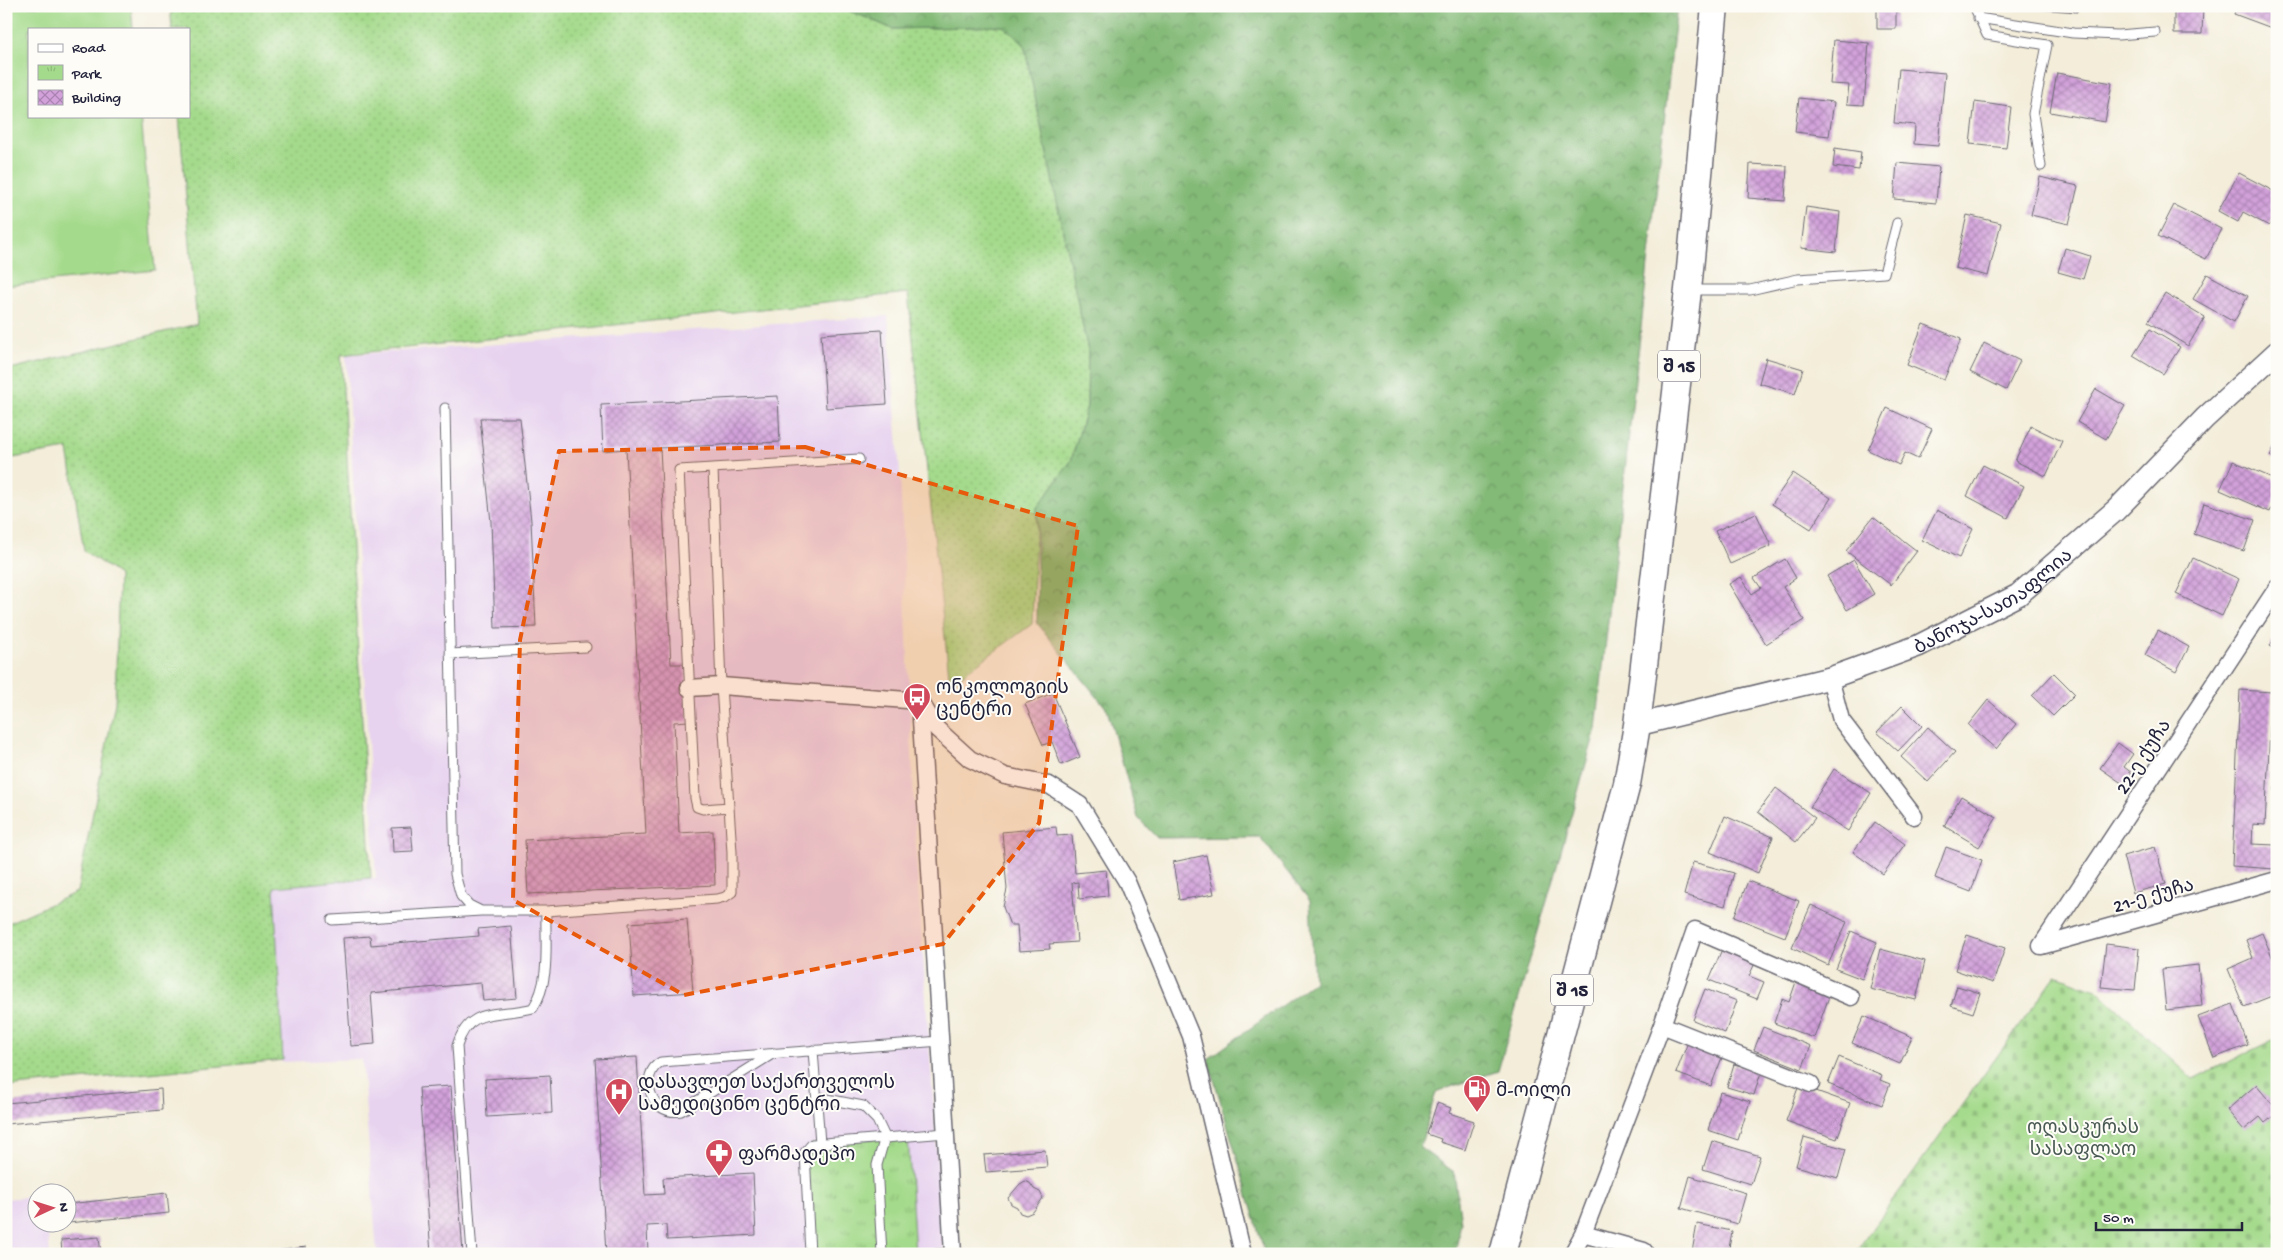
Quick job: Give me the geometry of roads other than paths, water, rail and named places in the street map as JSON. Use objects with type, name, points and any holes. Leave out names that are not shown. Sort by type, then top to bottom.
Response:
[{"type":"main road","name":"შ 15","points":[[1503,1254],[1627,784],[1638,725],[1688,290],[1715,6]]},
{"type":"street","name":"ბანოჯა-სათაფლია","points":[[1638,725],[1830,678],[1918,646],[2018,595],[2116,510],[2205,418],[2277,352]]},
{"type":"street","name":"22-ე ქუჩა","points":[[2040,946],[2277,588]]},
{"type":"street","points":[[1830,678],[1841,720],[1914,816]]},
{"type":"street","points":[[689,688],[721,686],[920,701]]},
{"type":"street","points":[[920,701],[953,1253]]},
{"type":"street","points":[[920,701],[937,729],[970,759],[1005,776],[1049,785],[1080,805],[1127,882],[1191,1036],[1243,1254]]},
{"type":"street","name":"21-ე ქუჩა","points":[[2040,946],[2277,880]]},
{"type":"street","points":[[1572,1254],[1583,1234],[1662,1025],[1695,930],[1851,997]]},
{"type":"street","points":[[1662,1025],[1812,1084]]},
{"type":"street","points":[[1583,1234],[1644,1251],[1643,1254]]},
{"type":"lane","points":[[1974,6],[1987,35],[2047,45],[2033,114],[2041,166]]},
{"type":"lane","points":[[1978,18],[2073,33],[2118,35],[2155,32]]},
{"type":"lane","points":[[1688,290],[1750,290],[1798,279],[1884,273],[1897,223]]},
{"type":"lane","points":[[445,408],[455,874],[461,896],[469,905],[481,911]]},
{"type":"lane","points":[[729,807],[703,809],[697,807],[695,798],[679,470],[859,459]]},
{"type":"lane","points":[[332,920],[481,911],[546,910],[725,897],[732,892],[729,807],[721,686],[713,468]]},
{"type":"lane","points":[[450,654],[586,647]]},
{"type":"lane","points":[[472,1254],[457,1046],[466,1025],[478,1017],[533,1008],[540,998],[544,985],[546,910]]},
{"type":"lane","points":[[774,1054],[681,1111],[671,1112],[661,1109],[653,1098],[650,1072],[654,1065],[661,1062],[941,1041]]},
{"type":"lane","points":[[813,1050],[820,1143]]},
{"type":"lane","points":[[817,1096],[863,1106],[877,1120],[885,1137],[877,1165],[882,1254]]},
{"type":"lane","points":[[810,1254],[805,1152],[812,1144],[946,1133]]},
{"type":"lane","points":[[936,1254],[953,1253]]},
{"type":"place","name":"ონკოლოგიის ცენტრი","points":[[917,721]]},
{"type":"place","name":"მ-ოილი","points":[[1477,1113]]},
{"type":"place","name":"დასავლეთ საქართველოს სამედიცინო ცენტრი","points":[[619,1116]]},
{"type":"place","name":"ფარმადეპო","points":[[719,1177]]},
{"type":"park label","name":"ოღასკურას სასაფლაო","points":[[2083,1137]]}]
